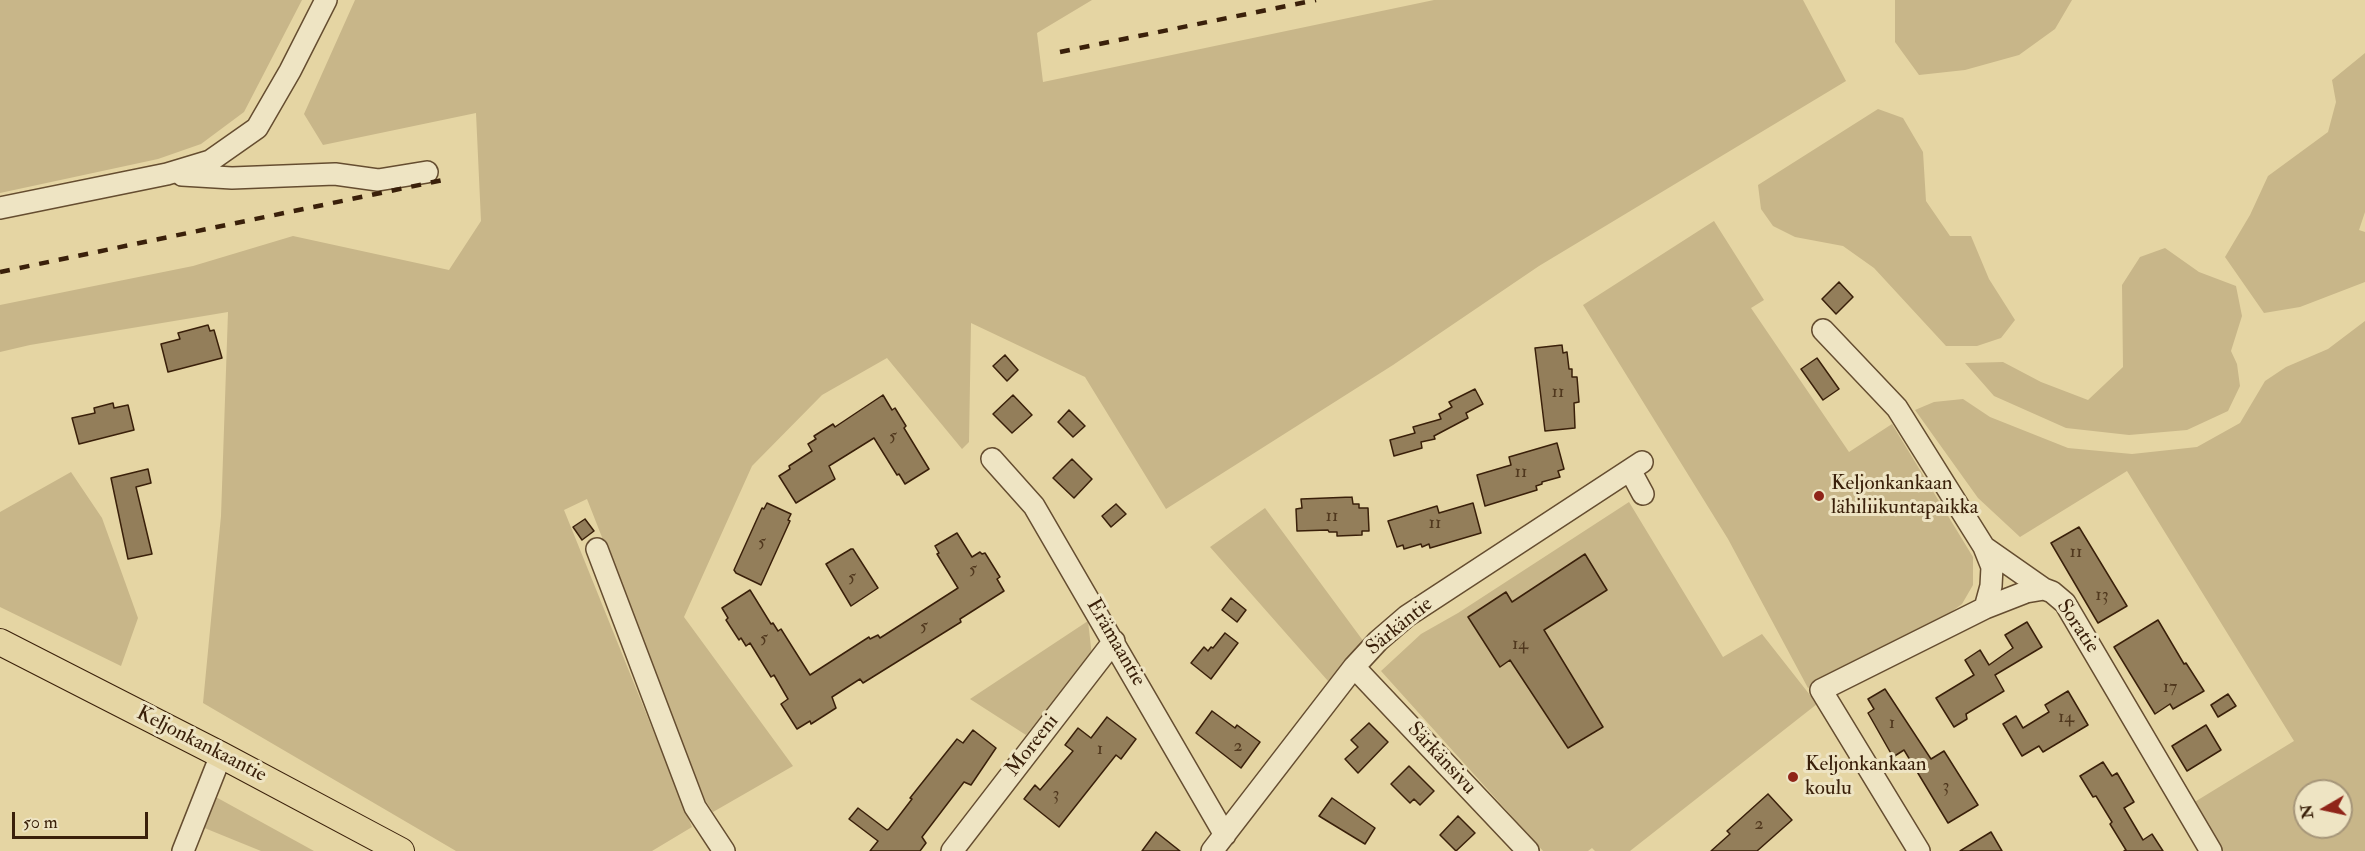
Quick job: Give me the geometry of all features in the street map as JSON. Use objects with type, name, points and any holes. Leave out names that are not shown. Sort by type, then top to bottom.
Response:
[{"type":"main road","name":"Keljonkankaantie","points":[[0,642],[221,755],[401,851]]},
{"type":"street","points":[[0,208],[167,174],[210,161],[257,128],[290,71],[326,0]]},
{"type":"street","points":[[167,174],[232,178],[335,174],[378,180],[427,172]]},
{"type":"street","points":[[1823,330],[1897,408],[1984,547],[1992,567],[1991,586],[1985,608]]},
{"type":"street","name":"Erämaantie","points":[[992,459],[1034,506],[1114,641],[1219,843]]},
{"type":"street","name":"Särkäntie","points":[[1219,843],[1354,667],[1378,641],[1407,616],[1636,466],[1643,494]]},
{"type":"street","points":[[1984,547],[2044,589]]},
{"type":"street","points":[[597,549],[694,807],[724,851]]},
{"type":"street","name":"Soratie","points":[[1919,851],[1821,690],[1985,608],[2026,592],[2044,589],[2052,592],[2065,603],[2211,851]]},
{"type":"street","name":"Moreeni","points":[[952,851],[1114,641]]},
{"type":"street","name":"Särkänsivu","points":[[1354,667],[1528,851]]},
{"type":"street","points":[[183,851],[221,755]]},
{"type":"shaded area","points":[[0,0],[302,0],[244,112],[201,144],[158,159],[0,193]]},
{"type":"shaded area","points":[[355,0],[1092,0],[1037,33],[1043,82],[1434,0],[1803,0],[1846,81],[1539,266],[1393,365],[1166,509],[1085,377],[971,323],[969,442],[962,449],[887,358],[822,395],[752,466],[684,617],[793,766],[713,812],[705,800],[587,499],[564,510],[692,827],[652,851],[456,851],[203,703],[221,516],[228,312],[0,352],[0,305],[193,266],[293,236],[449,270],[481,221],[476,113],[323,145],[304,114]]},
{"type":"shaded area","points":[[1895,0],[2072,0],[2055,29],[2019,55],[1965,70],[1919,75],[1895,42]]},
{"type":"shaded area","points":[[2365,53],[2365,212],[2359,230],[2365,232],[2365,282],[2300,307],[2264,313],[2225,257],[2250,215],[2268,176],[2328,132],[2336,102],[2332,80]]},
{"type":"shaded area","points":[[1878,109],[1903,118],[1923,152],[1926,201],[1950,236],[1971,236],[1989,279],[2015,320],[2001,338],[1977,346],[1946,346],[1874,268],[1843,246],[1795,237],[1773,226],[1761,209],[1758,185]]},
{"type":"shaded area","name":"Keljonkankaan lähiliikuntapaikka","points":[[1714,221],[1764,300],[1751,308],[1849,452],[1892,424],[1973,557],[1973,585],[1962,604],[1947,615],[1808,688],[1728,539],[1583,305]]},
{"type":"shaded area","points":[[2165,248],[2199,272],[2236,286],[2242,316],[2231,351],[2237,364],[2240,386],[2228,411],[2187,430],[2129,435],[2066,428],[1994,396],[1965,363],[2003,362],[2041,382],[2088,400],[2123,367],[2122,285],[2140,257]]},
{"type":"shaded area","points":[[2365,321],[2365,851],[2223,851],[2193,803],[2294,741],[2127,471],[2020,537],[1978,498],[1915,410],[1934,402],[1963,399],[1990,417],[2068,448],[2132,454],[2197,447],[2240,423],[2265,381],[2286,367],[2328,349]]},
{"type":"shaded area","points":[[71,472],[102,518],[138,618],[121,666],[0,607],[0,512]]},
{"type":"shaded area","points":[[1629,502],[1723,657],[1762,634],[1817,704],[1630,851],[1595,851],[1592,848],[1588,851],[1543,851],[1381,671],[1421,634],[1458,613]]},
{"type":"shaded area","points":[[1265,508],[1364,642],[1328,681],[1210,547]]},
{"type":"shaded area","points":[[1088,621],[1092,656],[1026,735],[970,699]]},
{"type":"shaded area","points":[[214,796],[314,851],[261,851],[202,827]]},
{"type":"building","points":[[1839,282],[1853,297],[1836,314],[1822,299]]},
{"type":"building","points":[[208,325],[210,331],[214,330],[222,358],[168,372],[161,344],[180,339],[178,333]]},
{"type":"building","points":[[1562,345],[1563,353],[1567,352],[1572,377],[1577,377],[1579,402],[1574,403],[1575,428],[1545,431],[1535,348]]},
{"type":"building","points":[[1005,355],[1018,370],[1007,381],[993,366]]},
{"type":"building","points":[[1817,358],[1839,389],[1823,400],[1801,369]]},
{"type":"building","points":[[1475,389],[1483,404],[1466,413],[1468,418],[1434,436],[1435,439],[1421,442],[1422,448],[1394,456],[1390,440],[1415,433],[1413,427],[1441,419],[1439,414],[1452,407],[1449,402]]},
{"type":"building","points":[[883,395],[892,410],[895,408],[906,426],[904,428],[929,469],[905,484],[874,438],[829,466],[835,479],[796,503],[779,476],[790,469],[789,466],[812,451],[808,444],[816,439],[814,436],[833,424],[835,427]]},
{"type":"building","points":[[1013,395],[1032,415],[1012,433],[993,414]]},
{"type":"building","points":[[113,403],[114,408],[128,405],[134,430],[79,444],[72,418],[95,413],[94,408]]},
{"type":"building","points":[[1069,410],[1085,426],[1073,437],[1058,422]]},
{"type":"building","points":[[1557,443],[1564,469],[1558,471],[1560,477],[1542,482],[1536,486],[1537,490],[1485,506],[1477,475],[1511,465],[1509,457]]},
{"type":"building","points":[[1072,459],[1092,479],[1074,498],[1053,478]]},
{"type":"building","points":[[148,469],[151,483],[136,487],[152,554],[128,559],[111,478]]},
{"type":"building","points":[[1352,497],[1353,504],[1359,504],[1359,508],[1368,508],[1369,531],[1362,531],[1362,535],[1337,536],[1337,532],[1328,530],[1297,531],[1296,509],[1302,508],[1301,499]]},
{"type":"building","points":[[767,503],[791,514],[788,520],[790,521],[761,585],[734,570],[762,508],[764,509]]},
{"type":"building","points":[[1473,503],[1481,533],[1430,548],[1429,544],[1404,549],[1403,545],[1397,547],[1388,521],[1437,506],[1439,513]]},
{"type":"building","points":[[1116,504],[1126,514],[1111,527],[1102,516]]},
{"type":"building","points":[[585,519],[594,531],[582,540],[573,527]]},
{"type":"building","points":[[2079,527],[2127,606],[2098,623],[2051,543]]},
{"type":"building","points":[[957,533],[972,557],[980,552],[985,553],[1000,577],[997,579],[1004,591],[960,619],[961,622],[863,683],[860,679],[832,697],[836,708],[811,724],[810,721],[797,729],[781,704],[788,699],[774,675],[771,677],[750,643],[746,646],[741,638],[739,640],[726,620],[728,618],[722,608],[750,590],[771,624],[773,623],[778,631],[781,629],[810,675],[869,637],[870,639],[878,635],[880,638],[958,588],[937,554],[939,553],[935,546]]},
{"type":"building","points":[[851,549],[878,588],[851,606],[826,564]]},
{"type":"building","points":[[1585,554],[1607,590],[1544,630],[1603,727],[1568,748],[1510,660],[1500,667],[1468,617],[1506,592],[1512,602]]},
{"type":"building","points":[[1231,598],[1246,610],[1237,622],[1222,610]]},
{"type":"building","points":[[2158,620],[2184,664],[2186,663],[2204,691],[2173,709],[2170,704],[2155,714],[2114,647]]},
{"type":"building","points":[[2027,622],[2042,647],[1995,675],[2004,691],[1966,714],[1967,719],[1954,727],[1936,698],[1974,675],[1965,660],[1980,650],[1989,665],[2013,648],[2005,635]]},
{"type":"building","points":[[1225,633],[1238,643],[1211,679],[1191,663],[1204,647],[1208,651],[1211,647],[1213,648]]},
{"type":"building","points":[[1885,689],[1931,759],[1944,751],[1978,805],[1948,823],[1904,750],[1893,757],[1868,713],[1874,709],[1868,699]]},
{"type":"building","points":[[2068,691],[2088,725],[2043,752],[2039,746],[2022,756],[2003,724],[2016,716],[2023,728],[2049,712],[2045,705]]},
{"type":"building","points":[[2228,694],[2236,706],[2218,717],[2211,705]]},
{"type":"building","points":[[1212,711],[1235,728],[1237,725],[1260,742],[1241,768],[1196,733]]},
{"type":"building","points":[[1107,717],[1136,739],[1121,759],[1116,755],[1059,827],[1024,799],[1035,785],[1040,790],[1073,751],[1065,745],[1078,728],[1091,738]]},
{"type":"building","points":[[1369,723],[1388,742],[1358,773],[1345,759],[1358,747],[1351,740]]},
{"type":"building","points":[[2206,725],[2221,750],[2187,771],[2172,746]]},
{"type":"building","points":[[973,730],[996,748],[971,785],[964,782],[922,837],[926,843],[920,851],[870,851],[878,841],[849,819],[858,808],[887,830],[889,829],[912,799],[910,798],[957,739],[963,743]]},
{"type":"building","points":[[2103,762],[2112,776],[2117,773],[2134,802],[2124,808],[2143,840],[2152,834],[2163,851],[2124,851],[2126,850],[2110,824],[2112,822],[2080,776]]},
{"type":"building","points":[[1409,766],[1434,791],[1420,805],[1414,799],[1410,803],[1391,784]]},
{"type":"building","points":[[1768,794],[1792,820],[1757,851],[1711,851],[1730,834],[1727,831]]},
{"type":"building","points":[[1332,798],[1375,828],[1365,844],[1319,816]]},
{"type":"building","points":[[1458,816],[1475,833],[1456,851],[1440,835]]},
{"type":"building","points":[[1156,832],[1180,851],[1142,851]]},
{"type":"building","points":[[1991,832],[2002,851],[1960,851]]},
{"type":"railway","points":[[1060,52],[1316,0]]},
{"type":"railway","points":[[0,272],[448,179]]},
{"type":"place","name":"Keljonkankaan lähiliikuntapaikka","points":[[1819,496]]},
{"type":"place","name":"Keljonkankaan koulu","points":[[1793,777]]}]
